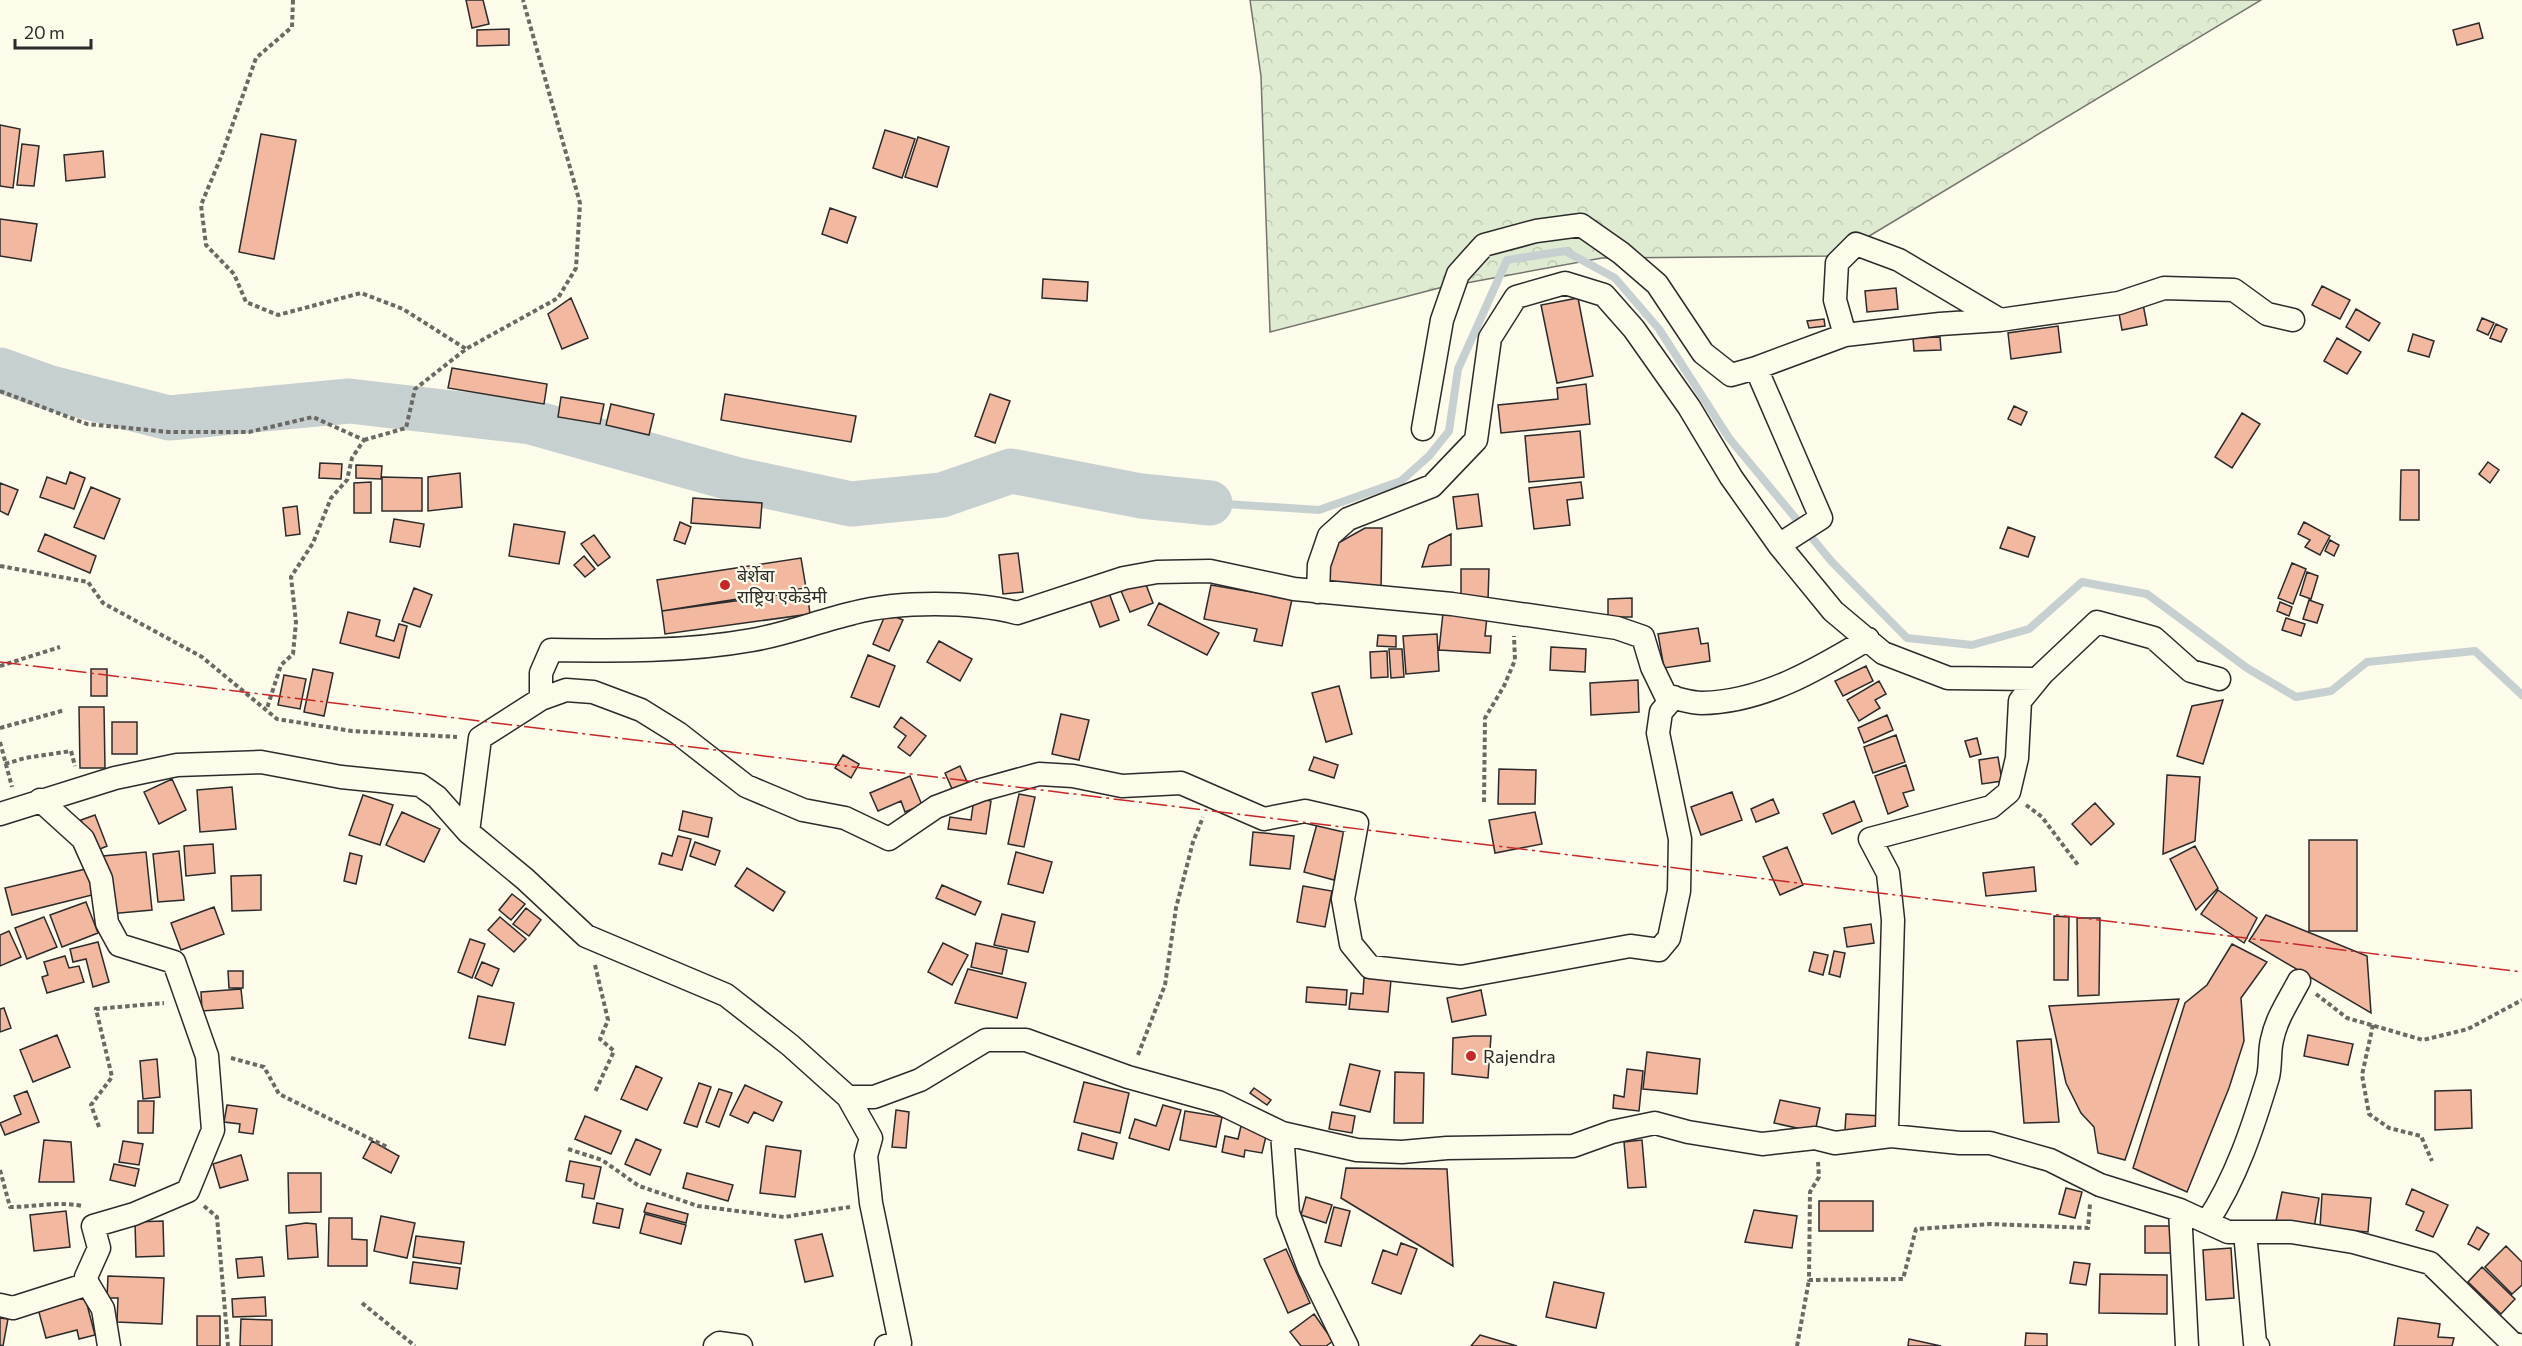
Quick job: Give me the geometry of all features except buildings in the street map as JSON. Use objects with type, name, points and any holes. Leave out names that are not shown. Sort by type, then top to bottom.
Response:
[{"type":"street","points":[[1423,429],[1442,320],[1458,274],[1484,245],[1536,231],[1581,225],[1657,284],[1703,353],[1731,375],[1845,335],[2000,320],[2119,303],[2164,288],[2234,290],[2267,314],[2293,320]]},
{"type":"street","points":[[1845,335],[1835,300],[1837,264],[1856,244],[1899,260],[2000,320]]},
{"type":"street","points":[[1318,592],[1318,565],[1329,536],[1348,519],[1432,486],[1476,440],[1490,338],[1516,297],[1565,283],[1604,295],[1634,329],[1689,406],[1731,477],[1779,545],[1833,611],[1883,653],[1948,678],[2038,679]]},
{"type":"street","points":[[1756,368],[1821,518],[1779,545]]},
{"type":"street","points":[[541,699],[541,673],[551,650],[658,652],[751,640],[807,628],[854,613],[897,606],[999,608],[1017,613],[1124,579],[1157,572],[1210,571],[1294,590],[1385,600],[1452,604],[1617,628],[1643,637],[1652,668],[1666,696],[1701,704],[1748,696],[1807,676],[1868,639]]},
{"type":"street","points":[[1892,1136],[1887,1130],[1893,920],[1888,873],[1870,839],[1991,807],[2009,792],[2017,758],[2020,701],[2038,679],[2097,622],[2154,638],[2191,671],[2219,679]]},
{"type":"street","points":[[468,831],[480,738],[541,699],[566,690],[593,692],[640,710],[678,733],[746,786],[803,810],[845,818],[889,839],[936,807],[981,790],[1039,774],[1073,776],[1122,786],[1181,783],[1264,819],[1305,811],[1357,823],[1343,899],[1351,944],[1370,967],[1461,977],[1630,946],[1659,950],[1669,938],[1679,891],[1680,839],[1658,733],[1661,712],[1674,697]]},
{"type":"street","points":[[9,811],[115,778],[177,765],[261,762],[341,777],[420,785],[437,797],[468,831],[525,879],[586,936],[726,995],[790,1045],[848,1097],[871,1138],[866,1156],[871,1203],[900,1343],[886,1346]]},
{"type":"street","points":[[39,800],[82,839],[101,879],[107,923],[119,945],[174,962],[207,1056],[213,1130],[188,1191],[134,1214],[93,1226],[99,1248],[86,1277],[103,1309],[109,1346]]},
{"type":"street","points":[[2207,1222],[2225,1196],[2253,1123],[2269,1074],[2271,1042],[2280,1016],[2299,981]]},
{"type":"street","points":[[848,1097],[874,1097],[920,1080],[986,1040],[1026,1040],[1128,1077],[1218,1102],[1282,1133],[1357,1150],[1402,1152],[1447,1148],[1573,1146],[1612,1132],[1655,1123],[1688,1132],[1762,1144],[1815,1138],[1835,1143],[1892,1136],[1960,1143],[1990,1143],[2026,1151],[2050,1160],[2100,1185],[2180,1210],[2228,1232],[2291,1232],[2353,1242],[2430,1263],[2512,1343],[2522,1346]]},
{"type":"street","points":[[1282,1133],[1288,1213],[1314,1279],[1347,1346]]},
{"type":"street","points":[[2180,1210],[2187,1346]]},
{"type":"street","points":[[2245,1232],[2255,1343],[2258,1346]]},
{"type":"street","points":[[0,1305],[13,1308],[88,1284]]},
{"type":"street","points":[[715,1346],[719,1343],[741,1346]]},
{"type":"path","points":[[293,0],[292,27],[256,58],[221,157],[201,205],[206,245],[234,274],[246,302],[278,315],[361,293],[403,309],[466,349]]},
{"type":"path","points":[[0,391],[87,424],[169,432],[249,432],[313,417],[364,440],[406,428],[415,389],[466,349],[558,298],[576,268],[580,203],[523,0]]},
{"type":"path","points":[[267,708],[281,665],[293,654],[296,622],[291,578],[313,543],[331,498],[347,480],[352,458],[364,440]]},
{"type":"path","points":[[0,566],[88,582],[103,603],[202,657],[278,719],[352,731],[480,738]]},
{"type":"path","points":[[1484,802],[1485,718],[1515,660],[1514,614]]},
{"type":"path","points":[[0,666],[60,647]]},
{"type":"path","points":[[0,728],[65,710]]},
{"type":"path","points":[[0,742],[5,764],[9,811]]},
{"type":"path","points":[[5,764],[25,758],[70,751],[80,788]]},
{"type":"path","points":[[2009,792],[2042,817],[2078,865]]},
{"type":"path","points":[[1128,1077],[1164,985],[1176,908],[1193,842],[1211,796]]},
{"type":"path","points":[[586,936],[608,1020],[600,1039],[614,1051],[595,1092]]},
{"type":"path","points":[[2299,981],[2347,1018],[2423,1040],[2468,1029],[2522,1000]]},
{"type":"path","points":[[99,1127],[91,1105],[112,1077],[96,1009],[186,1000]]},
{"type":"path","points":[[2373,1025],[2362,1075],[2369,1114],[2390,1128],[2421,1136],[2432,1161]]},
{"type":"path","points":[[207,1056],[206,1051],[264,1067],[279,1094],[389,1148]]},
{"type":"path","points":[[1797,1346],[1809,1280],[1810,1192],[1819,1177],[1815,1138]]},
{"type":"path","points":[[568,1149],[602,1160],[639,1185],[698,1206],[784,1217],[871,1203]]},
{"type":"path","points":[[0,1170],[10,1207],[37,1207],[59,1202],[81,1206],[93,1226]]},
{"type":"path","points":[[1809,1280],[1903,1279],[1916,1229],[1990,1224],[2088,1228],[2089,1207],[2100,1185]]},
{"type":"path","points":[[188,1191],[216,1217],[228,1346]]},
{"type":"path","points":[[362,1304],[415,1346]]},
{"type":"green space","points":[[1250,0],[2261,0],[1856,244],[1831,256],[1602,258],[1439,288],[1270,332],[1261,76]]},
{"type":"waterway","points":[[1210,503],[1319,510],[1401,481],[1429,456],[1449,431],[1458,369],[1507,260],[1565,251],[1615,278],[1659,329],[1729,438],[1832,562],[1907,638],[1972,645],[2029,629],[2082,582],[2147,594],[2247,668],[2296,697],[2331,691],[2367,662],[2475,651],[2522,695]]},
{"type":"waterway","points":[[0,370],[47,387],[169,418],[349,401],[531,422],[734,479],[851,504],[942,495],[1011,471],[1141,496],[1210,503]]},
{"type":"power","points":[[0,662],[2522,972]]},
{"type":"place","name":"बेर्शेबा राष्ट्रिय एकेडेमी","points":[[725,585]]},
{"type":"place","name":"Rajendra","points":[[1471,1056]]}]
